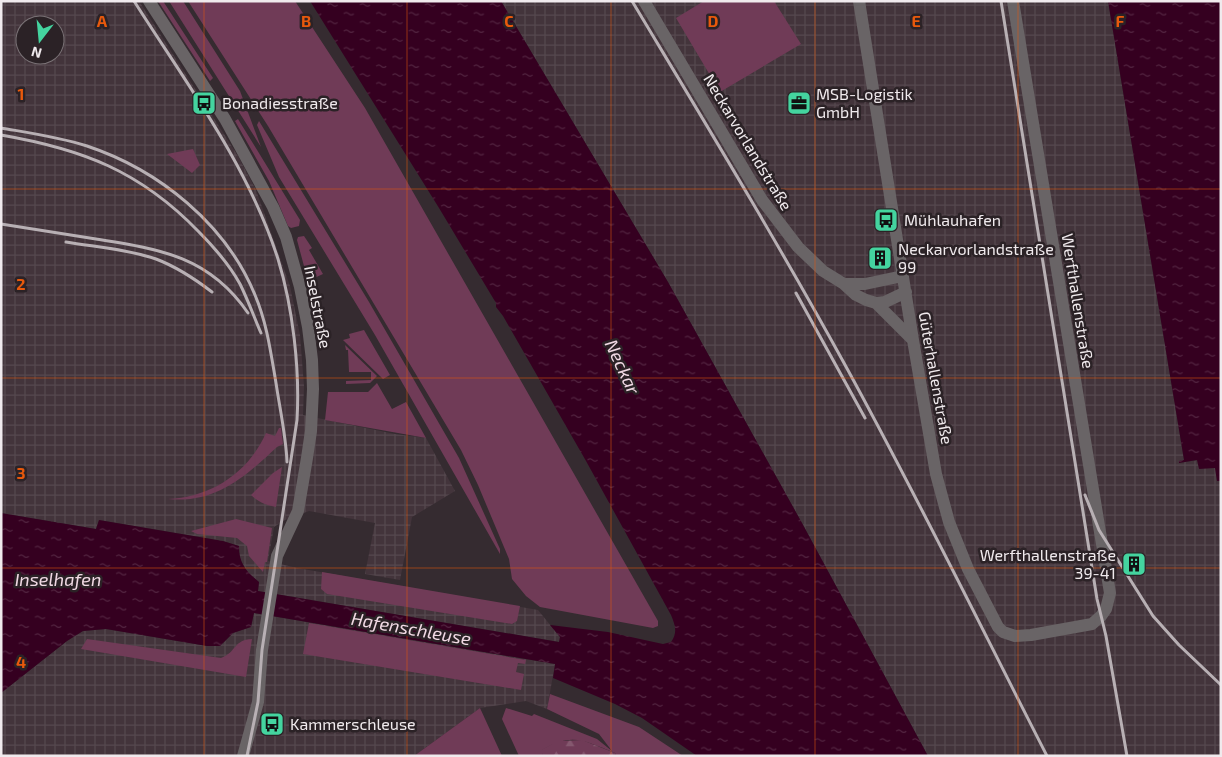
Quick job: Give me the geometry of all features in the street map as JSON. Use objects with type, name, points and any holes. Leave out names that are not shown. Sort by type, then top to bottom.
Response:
[{"type":"street","name":"Inselstraße","points":[[150,1],[225,119],[262,186],[286,237],[300,287],[308,327],[312,360],[310,431],[298,511],[279,552],[274,571],[262,650],[258,702],[243,756]]},
{"type":"street","name":"Neckarvorlandstraße","points":[[644,1],[762,200],[781,227],[798,247],[823,271],[844,284],[856,295],[876,303],[913,340]]},
{"type":"street","name":"Güterhallenstraße","points":[[859,1],[936,474],[949,522],[968,569],[998,627],[1003,632],[1015,636],[1092,624],[1102,616],[1108,605]]},
{"type":"street","name":"Werfthallenstraße","points":[[1013,1],[1110,592],[1108,605]]},
{"type":"street","points":[[844,284],[865,284],[903,276]]},
{"type":"street","points":[[876,303],[894,299],[906,292]]},
{"type":"shaded area","points":[[1,1],[139,1],[238,156],[256,190],[290,286],[300,335],[304,386],[303,415],[395,434],[426,438],[455,491],[412,517],[400,580],[365,574],[375,523],[309,511],[285,520],[274,527],[268,561],[297,568],[538,610],[560,637],[559,642],[258,591],[259,582],[248,573],[239,557],[239,546],[223,541],[99,520],[96,529],[1,513]]},
{"type":"shaded area","points":[[501,1],[1108,1],[1184,460],[1179,461],[1179,463],[1198,460],[1216,468],[1217,481],[1221,481],[1221,756],[928,756],[802,523],[668,282]]},
{"type":"shaded area","points":[[254,613],[555,664],[547,709],[526,701],[480,708],[414,756],[1,756],[1,693],[67,641],[83,631],[106,629],[207,646],[220,646],[233,633],[251,627]]},
{"type":"green space","points":[[158,1],[163,1],[213,78],[210,81]]},
{"type":"green space","points":[[169,1],[183,1],[240,91],[261,147]]},
{"type":"green space","points":[[188,1],[295,1],[365,108],[658,621],[658,626],[653,628],[540,607],[526,596],[512,579],[509,559],[461,450],[268,126]]},
{"type":"green space","points":[[704,1],[774,1],[801,44],[720,92],[676,18]]},
{"type":"green space","points":[[238,119],[300,220],[299,226],[291,228],[288,226],[269,181],[235,121]]},
{"type":"green space","points":[[259,121],[369,302],[459,458],[500,549],[500,554],[375,335],[279,177],[257,125]]},
{"type":"green space","points":[[193,149],[200,165],[192,173],[167,154]]},
{"type":"green space","points":[[304,236],[312,248],[309,250],[323,274],[308,281],[297,240],[298,237]]},
{"type":"green space","points":[[364,330],[390,375],[383,379],[343,340],[350,338],[349,334]]},
{"type":"green space","points":[[345,345],[377,376],[370,383],[346,384],[346,381],[371,380],[371,372],[349,372],[348,350],[346,350]]},
{"type":"green space","points":[[377,383],[392,409],[406,402],[426,438],[325,420],[328,392],[368,392]]},
{"type":"green space","points":[[279,428],[281,428],[283,444],[241,478],[215,493],[185,499],[168,499],[199,493],[213,488],[226,480],[249,460],[266,433],[275,436]]},
{"type":"green space","points":[[282,467],[276,507],[256,500],[251,495],[273,473]]},
{"type":"green space","points":[[236,519],[272,528],[267,562],[265,562],[263,572],[249,556],[247,546],[237,538],[197,534],[191,531]]},
{"type":"green space","points":[[322,572],[520,606],[517,621],[512,624],[327,594],[321,589]]},
{"type":"green space","points":[[309,623],[526,660],[525,664],[518,663],[516,672],[524,674],[521,690],[303,654]]},
{"type":"green space","points":[[87,639],[221,658],[230,653],[241,642],[252,639],[246,677],[81,649]]},
{"type":"green space","points":[[550,694],[639,727],[683,756],[616,756],[615,753],[595,745],[571,740],[553,744],[542,750],[543,756],[519,756],[502,719],[506,708],[532,716],[534,714],[597,739],[612,751],[599,734],[547,709]]},
{"type":"green space","points":[[480,708],[502,756],[414,756]]},
{"type":"green space","points":[[582,740],[615,753],[616,756],[543,756],[541,750],[558,741]]},
{"type":"water","points":[[310,1],[501,1],[668,282],[802,523],[928,756],[697,756],[642,718],[615,704],[553,678],[555,664],[254,613],[251,627],[233,633],[220,646],[207,646],[106,629],[83,631],[67,641],[1,693],[1,513],[96,529],[99,520],[223,541],[239,546],[240,558],[244,567],[259,582],[258,591],[559,642],[560,637],[550,625],[608,632],[663,644],[671,642],[675,635],[674,622],[671,615],[586,461],[503,316],[496,307],[496,303]]},
{"type":"water","points":[[1108,1],[1221,1],[1221,481],[1217,481],[1215,468],[1199,469],[1197,460],[1179,463],[1179,461],[1184,460]]},
{"type":"railway","points":[[134,1],[195,94],[250,191],[278,259],[291,318],[296,360],[297,420],[262,650],[258,702],[247,756]]},
{"type":"railway","points":[[632,1],[819,317],[922,509],[1047,756]]},
{"type":"railway","points":[[1001,1],[1097,599],[1106,636],[1127,756]]},
{"type":"railway","points":[[1,128],[66,140],[87,146],[114,156],[140,169],[187,203],[227,245],[255,295],[266,328],[284,433],[287,462]]},
{"type":"railway","points":[[1,135],[58,147],[84,156],[132,178],[154,193],[176,210],[198,231],[226,263],[240,284],[261,333]]},
{"type":"railway","points":[[1,224],[141,247],[181,258],[217,279],[233,294],[248,313]]},
{"type":"railway","points":[[66,242],[122,251],[156,259],[199,282],[212,292]]},
{"type":"railway","points":[[796,293],[865,418]]},
{"type":"railway","points":[[1085,495],[1099,530],[1153,616],[1179,645],[1221,685]]},
{"type":"place","name":"Bonadiesstraße","points":[[204,103]]},
{"type":"place","name":"MSB-Logistik GmbH","points":[[799,103]]},
{"type":"place","name":"Mühlauhafen","points":[[886,220]]},
{"type":"place","name":"Neckarvorlandstraße 99","points":[[880,258]]},
{"type":"place","name":"Werfthallenstraße 39-41","points":[[1134,564]]},
{"type":"place","name":"Kammerschleuse","points":[[272,724]]},
{"type":"water label","name":"Neckar","points":[[622,367]]},
{"type":"water label","name":"Inselhafen","points":[[58,580]]},
{"type":"water label","name":"Hafenschleuse","points":[[411,629]]}]
